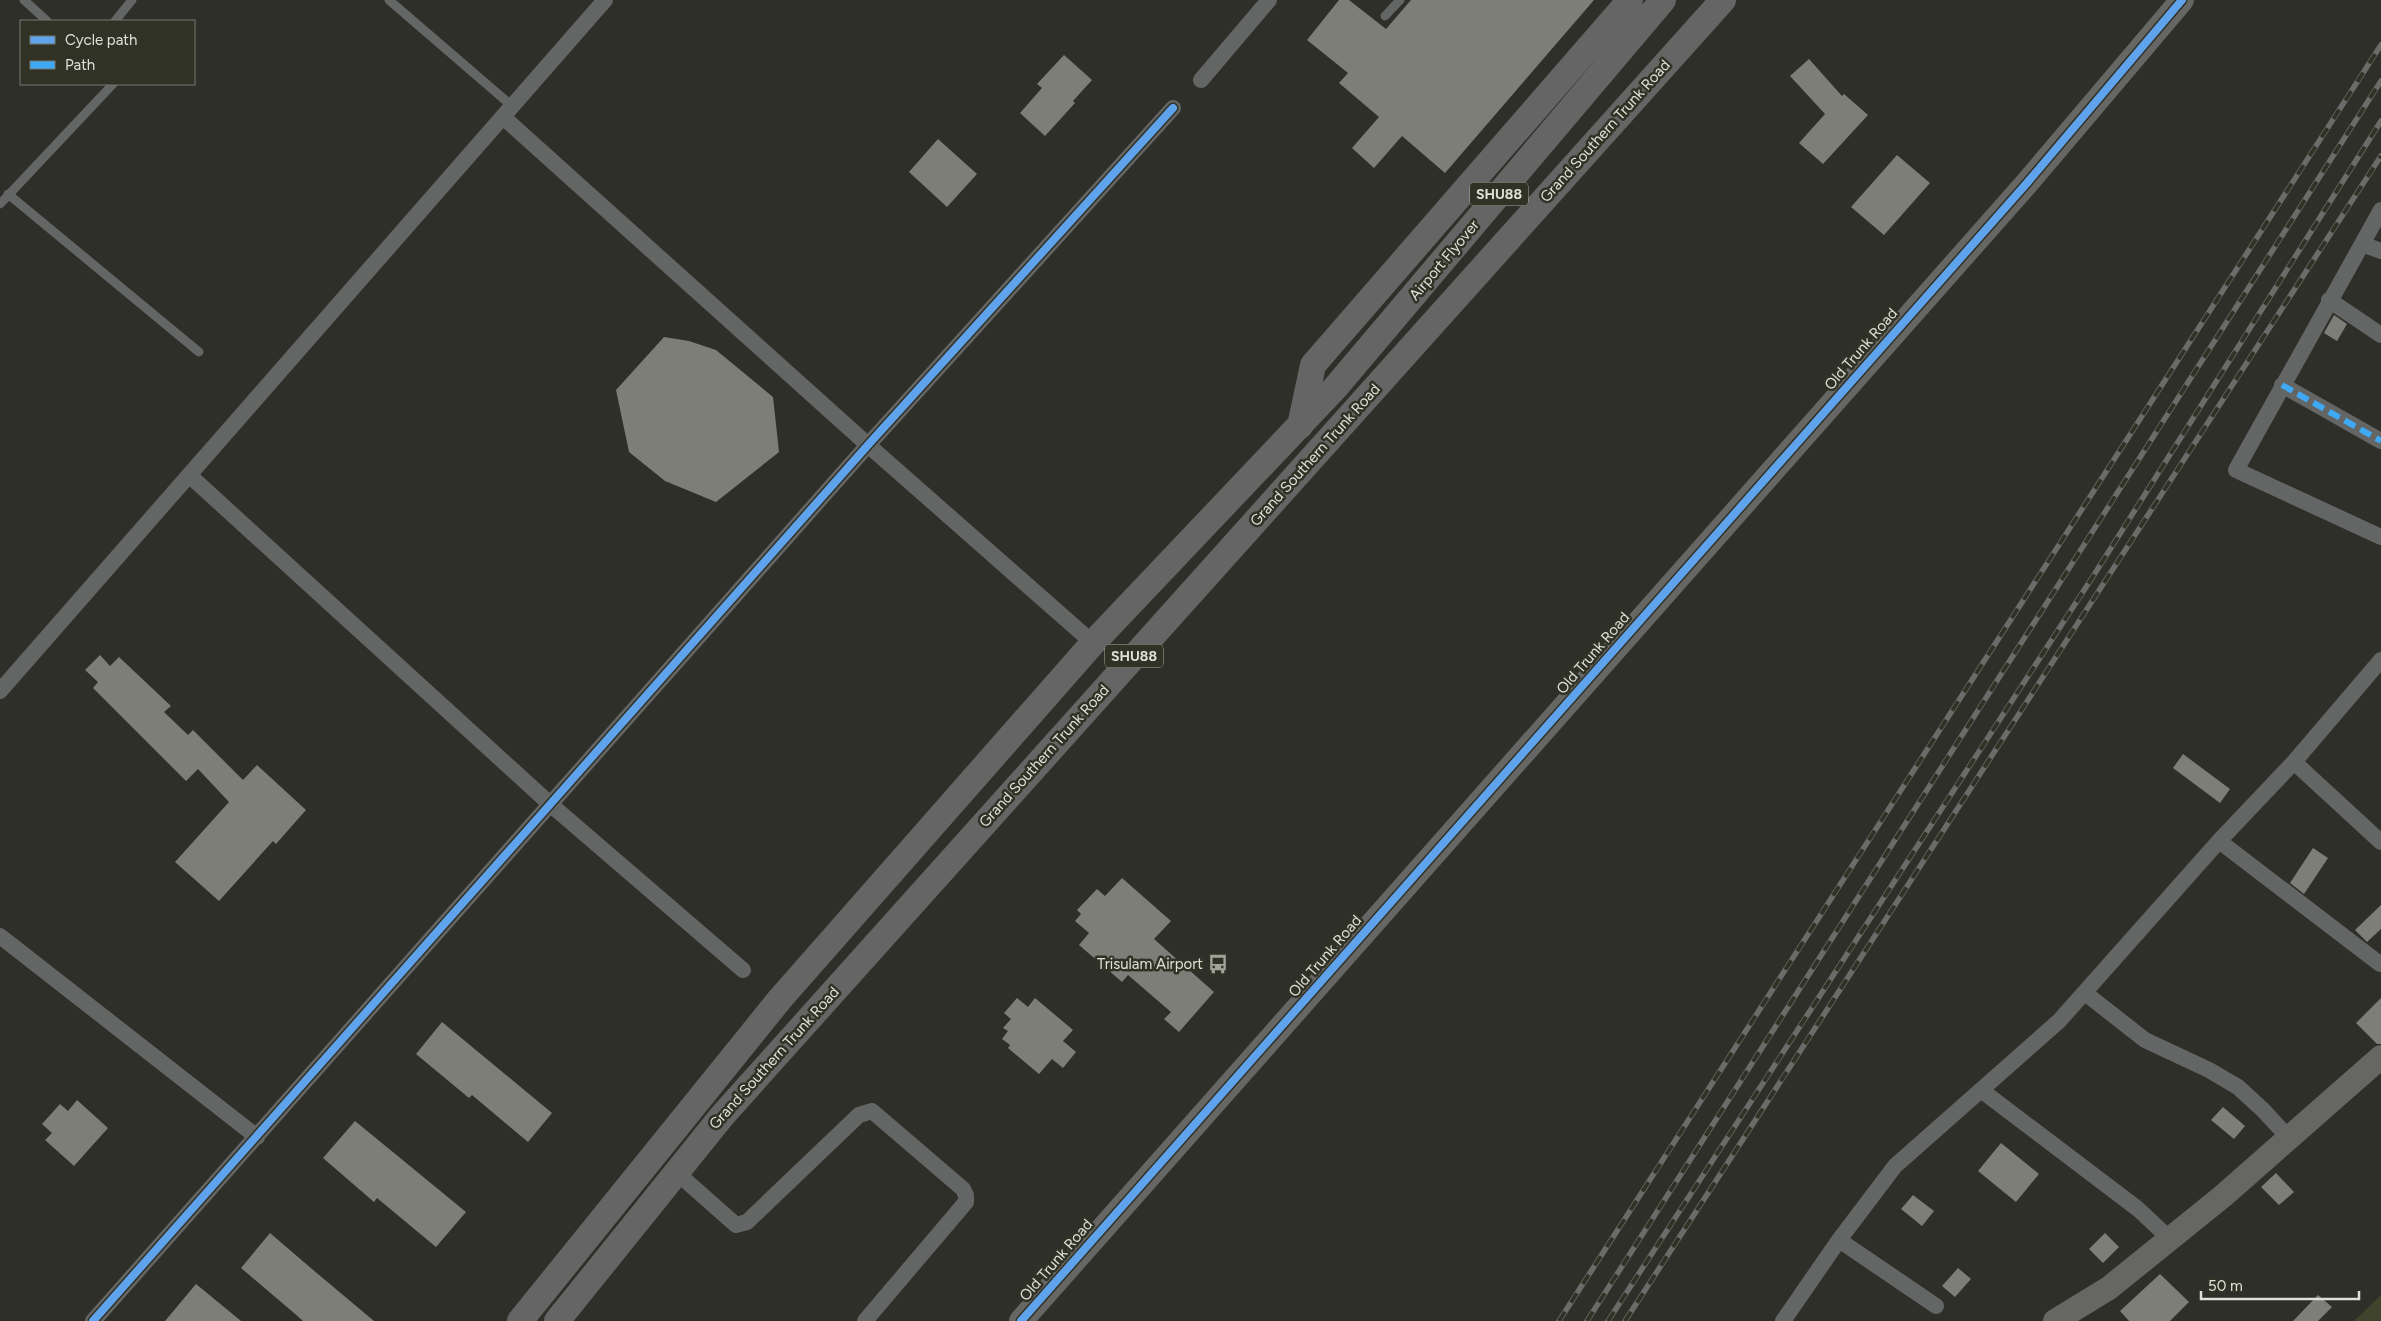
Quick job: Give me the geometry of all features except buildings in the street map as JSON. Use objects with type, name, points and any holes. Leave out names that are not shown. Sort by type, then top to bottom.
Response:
[{"type":"main road","points":[[1300,427],[1313,365],[1630,0]]},
{"type":"main road","name":"Airport Flyover","points":[[1300,427],[1663,0]]},
{"type":"main road","name":"Grand Southern Trunk Road","points":[[557,1321],[722,1116],[1723,0]]},
{"type":"main road","name":"Grand Southern Trunk Road","points":[[520,1321],[780,999],[1093,643],[1300,427]]},
{"type":"street","points":[[0,691],[605,0]]},
{"type":"street","points":[[1201,80],[1269,0]]},
{"type":"street","name":"Old Trunk Road","points":[[1021,1321],[2027,183],[2182,0]]},
{"type":"street","points":[[93,1321],[868,445],[1173,108]]},
{"type":"street","points":[[507,111],[868,445],[1093,643]]},
{"type":"street","points":[[2381,210],[2329,300],[2236,470],[2381,537]]},
{"type":"street","points":[[2362,244],[2381,252]]},
{"type":"street","points":[[2329,300],[2381,336]]},
{"type":"street","points":[[2282,385],[2381,441]]},
{"type":"street","points":[[189,475],[550,804],[743,970]]},
{"type":"street","points":[[1783,1321],[1839,1240],[1895,1166],[2059,1021],[2219,841],[2294,762],[2381,660]]},
{"type":"street","points":[[2294,762],[2381,842]]},
{"type":"street","points":[[2219,841],[2380,964],[2381,962]]},
{"type":"street","points":[[0,936],[257,1137]]},
{"type":"street","points":[[2085,992],[2145,1040],[2209,1070],[2238,1087],[2264,1110],[2289,1138]]},
{"type":"street","points":[[2055,1321],[2109,1288],[2170,1239],[2223,1196],[2381,1057]]},
{"type":"street","points":[[1981,1090],[2138,1209],[2170,1239]]},
{"type":"street","points":[[676,1172],[736,1225],[741,1226],[748,1222],[859,1114],[872,1111],[964,1189],[966,1202],[865,1321]]},
{"type":"street","points":[[1839,1240],[1936,1306]]},
{"type":"lane","points":[[24,0],[46,20]]},
{"type":"lane","points":[[116,20],[132,0]]},
{"type":"lane","points":[[389,0],[507,111]]},
{"type":"lane","points":[[1385,16],[1400,0]]},
{"type":"lane","points":[[0,204],[112,85]]},
{"type":"lane","points":[[8,194],[199,352]]},
{"type":"green space","points":[[2381,1295],[2381,1321],[2354,1321]]},
{"type":"railway","points":[[1559,1321],[2381,45]]},
{"type":"railway","points":[[1587,1321],[2381,81]]},
{"type":"railway","points":[[1608,1321],[2092,578],[2381,121]]},
{"type":"railway","points":[[1625,1321],[2381,156]]},
{"type":"marked path","points":[[2282,385],[2381,441]]},
{"type":"cycle path","points":[[1021,1321],[2027,183],[2182,0]]},
{"type":"cycle path","points":[[93,1321],[868,445],[1173,108]]},
{"type":"place","name":"Trisulam Airport","points":[[1218,964]]}]
